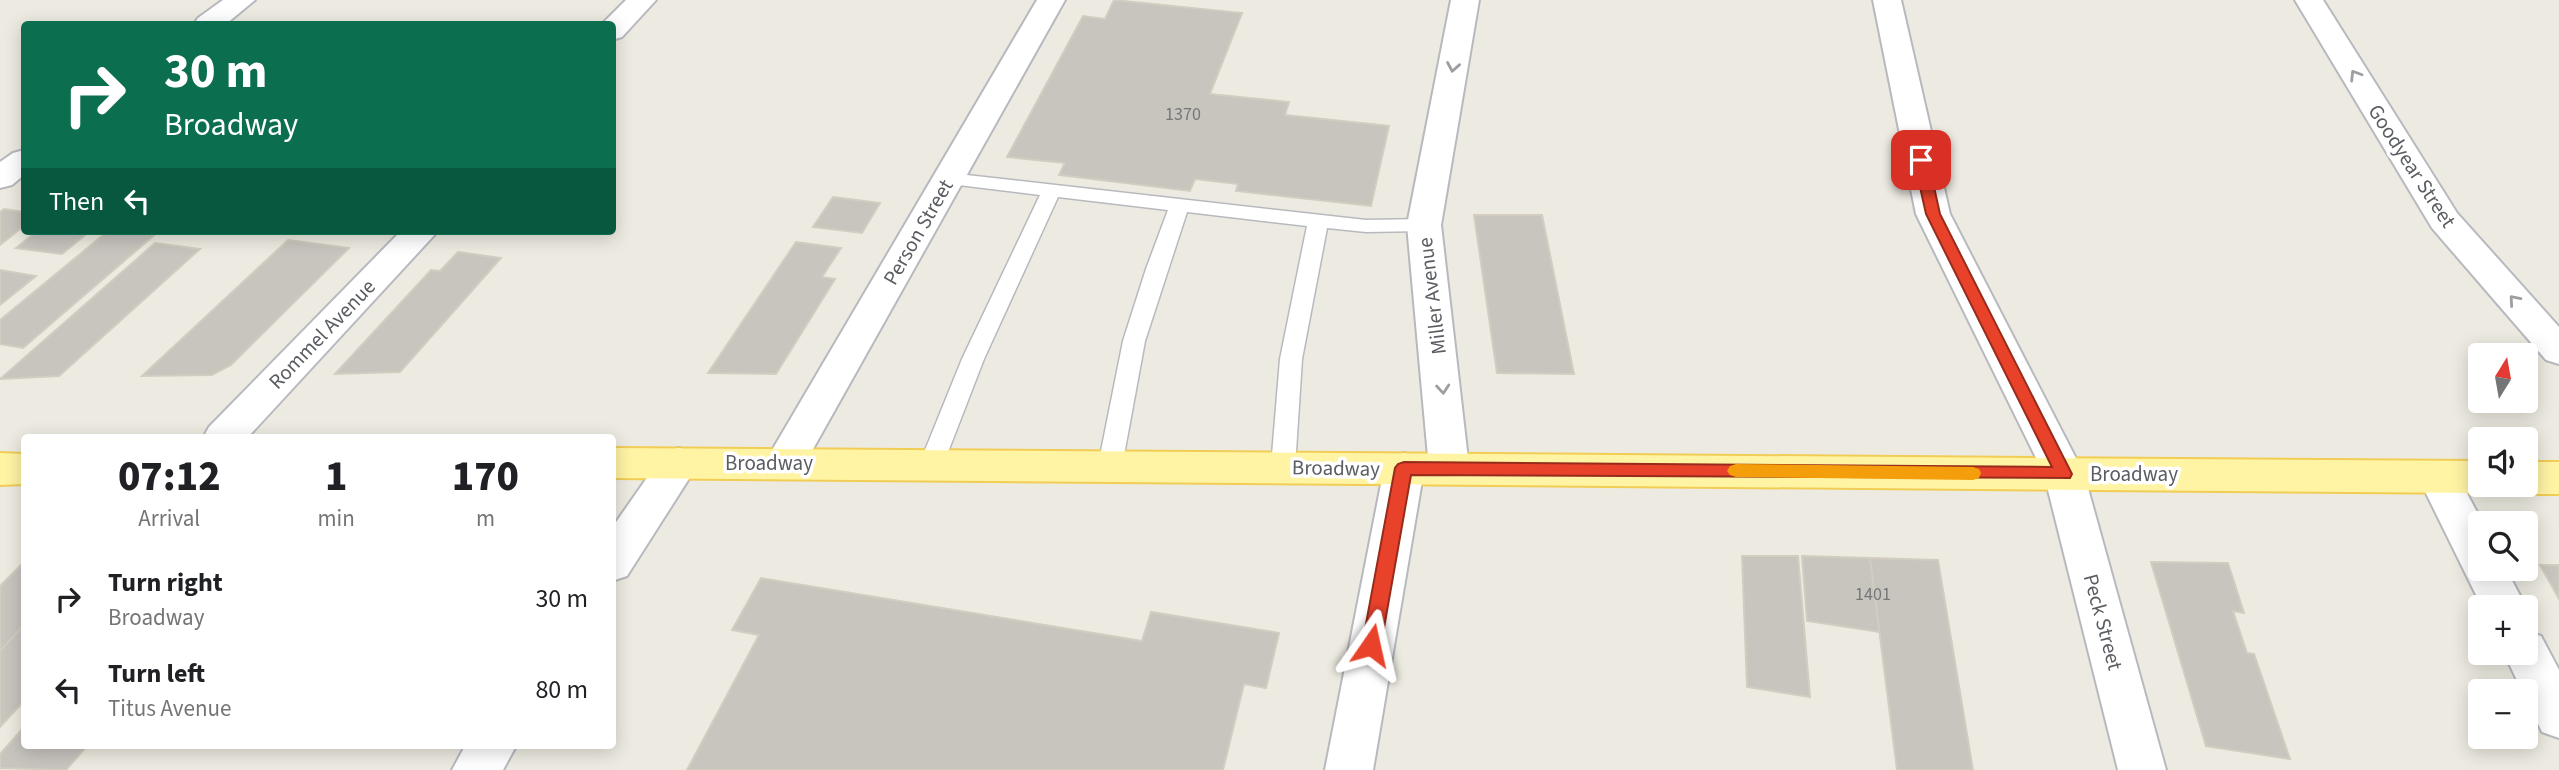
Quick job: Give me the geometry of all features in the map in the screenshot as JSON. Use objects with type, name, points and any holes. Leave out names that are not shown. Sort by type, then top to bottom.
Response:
[{"type":"main road","name":"Broadway","points":[[616,463],[2468,477]]},
{"type":"main road","points":[[0,470],[21,469]]},
{"type":"main road","points":[[2538,478],[2559,478]]},
{"type":"street","points":[[212,21],[241,0]]},
{"type":"street","points":[[616,27],[642,0]]},
{"type":"street","name":"Person Street","points":[[785,463],[1051,0]]},
{"type":"street","name":"Miller Avenue","points":[[1449,468],[1424,225],[1465,0]]},
{"type":"street","name":"Peck Street","points":[[1887,0],[1933,214],[2064,474],[2142,770]]},
{"type":"street","name":"Goodyear Street","points":[[2309,0],[2444,220],[2559,351]]},
{"type":"street","points":[[0,178],[21,162]]},
{"type":"street","name":"Rommel Avenue","points":[[227,434],[417,235]]},
{"type":"street","points":[[616,558],[679,463]]},
{"type":"street","points":[[1349,770],[1404,468]]},
{"type":"street","points":[[2438,477],[2468,536]]},
{"type":"street","points":[[2533,665],[2559,717]]},
{"type":"street","points":[[476,770],[490,749]]},
{"type":"lane","points":[[948,178],[1366,226],[1424,225]]},
{"type":"lane","points":[[930,465],[973,359],[1052,190]]},
{"type":"lane","points":[[1110,466],[1134,341],[1156,269],[1180,205]]},
{"type":"lane","points":[[1283,467],[1291,359],[1318,220]]},
{"type":"building","points":[[1114,0],[1242,13],[1210,94],[1289,102],[1285,115],[1389,126],[1371,206],[1236,191],[1238,184],[1195,179],[1190,191],[1059,175],[1065,163],[1007,157],[1083,16],[1105,19]]},
{"type":"building","points":[[833,197],[880,203],[862,233],[813,227]]},
{"type":"building","points":[[4,209],[21,212],[21,228],[0,245],[0,212]]},
{"type":"building","points":[[1474,215],[1542,215],[1574,374],[1497,373]]},
{"type":"building","points":[[32,235],[85,235],[62,254],[16,248]]},
{"type":"building","points":[[103,235],[154,235],[23,348],[0,344],[0,320]]},
{"type":"building","points":[[288,240],[349,248],[231,365],[212,375],[142,376]]},
{"type":"building","points":[[796,242],[841,248],[822,277],[835,279],[776,374],[708,373]]},
{"type":"building","points":[[155,243],[200,249],[59,376],[0,379]]},
{"type":"building","points":[[458,252],[501,258],[400,372],[335,374],[431,270],[440,271]]},
{"type":"building","points":[[0,270],[36,276],[0,305]]},
{"type":"building","points":[[1742,556],[1798,556],[1810,697],[1747,687]]},
{"type":"building","points":[[1802,556],[1870,558],[1880,632],[1807,621]]},
{"type":"building","points":[[1870,558],[1938,560],[1973,770],[1897,770]]},
{"type":"building","points":[[2151,562],[2228,563],[2244,613],[2233,611],[2247,653],[2254,654],[2290,759],[2206,746]]},
{"type":"building","points":[[21,565],[21,628],[0,651],[0,586]]},
{"type":"building","points":[[2540,565],[2559,565],[2559,599]]},
{"type":"building","points":[[761,578],[1142,641],[1151,612],[1279,633],[1266,688],[1244,684],[1223,770],[687,770],[759,635],[732,630]]},
{"type":"building","points":[[21,628],[21,704],[0,727],[0,651]]},
{"type":"building","points":[[21,730],[21,749],[84,749],[66,770],[0,768],[0,754]]},
{"type":"slow traffic","points":[[1736,471],[1973,473]]},
{"type":"route","points":[[1371,645],[1404,468],[2064,474],[1933,214],[1921,160]]}]
